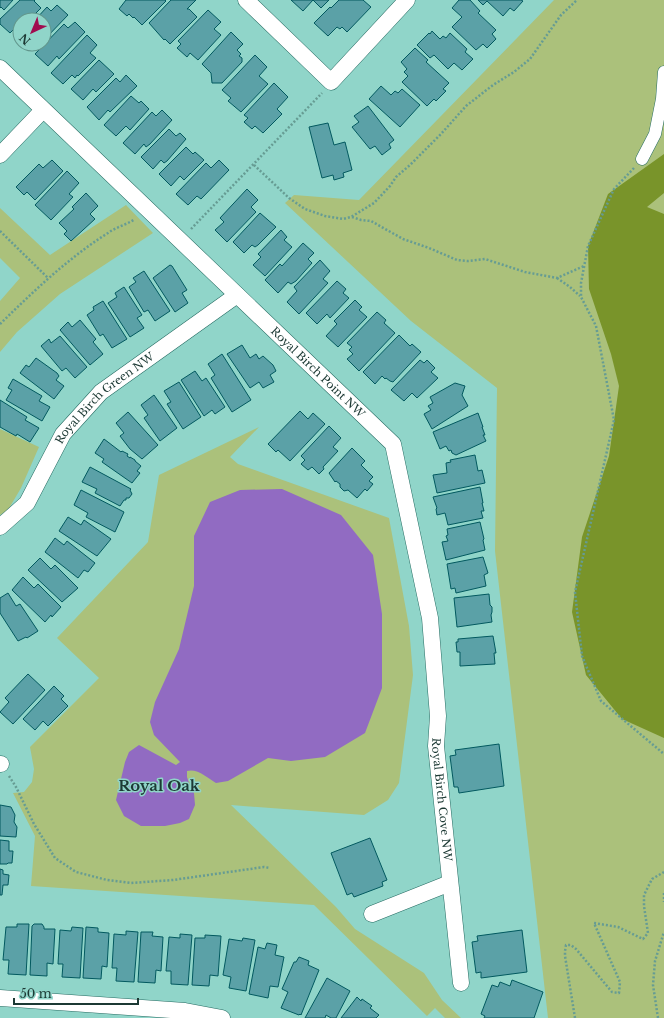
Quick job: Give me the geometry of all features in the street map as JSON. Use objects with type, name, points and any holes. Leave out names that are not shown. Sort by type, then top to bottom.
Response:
[{"type":"street","points":[[246,0],[331,82],[407,0]]},
{"type":"street","name":"Royal Birch Point NW","points":[[0,68],[393,444],[430,618],[438,716]]},
{"type":"street","points":[[642,159],[655,134],[662,99],[664,72]]},
{"type":"street","points":[[0,155],[43,110]]},
{"type":"street","name":"Royal Birch Green NW","points":[[0,527],[27,503],[63,434],[100,392],[237,295]]},
{"type":"street","name":"Royal Birch Cove NW","points":[[438,716],[436,746],[461,983]]},
{"type":"street","points":[[372,914],[450,883]]},
{"type":"street","points":[[0,998],[185,1011],[222,1018]]},
{"type":"path","points":[[254,165],[289,198],[305,208],[325,216],[343,219],[351,217],[374,203],[390,186],[396,177],[441,134],[466,106],[530,59],[561,15],[577,0]]},
{"type":"path","points":[[181,240],[316,100],[331,82]]},
{"type":"path","points":[[581,297],[584,266],[588,246],[614,189],[642,159]]},
{"type":"path","points":[[0,324],[48,278],[110,231],[127,224],[147,208]]},
{"type":"path","points":[[351,217],[361,220],[371,220],[403,239],[425,246],[457,260],[468,261],[485,259],[525,272],[557,278],[581,297],[596,326],[614,420],[575,592],[582,656],[601,701],[664,754]]},
{"type":"path","points":[[0,231],[48,278]]},
{"type":"path","points":[[557,278],[584,266]]},
{"type":"path","points":[[0,764],[16,788],[34,824],[54,858],[76,872],[107,880],[132,883],[173,880],[264,867],[270,868]]},
{"type":"path","points":[[575,1018],[565,956],[566,945],[571,944],[612,992],[619,993],[620,982],[594,923],[618,927],[643,939],[648,933],[644,895],[652,879],[664,872]]},
{"type":"path","points":[[664,893],[664,902]]},
{"type":"path","points":[[658,1018],[654,979],[655,961],[664,932]]},
{"type":"green space","points":[[554,0],[664,0],[664,1018],[548,1018],[495,551],[497,388],[411,321],[285,203],[294,195],[359,200]]},
{"type":"green space","points":[[664,154],[664,193],[647,207],[664,214],[664,738],[622,719],[586,675],[572,612],[582,537],[609,456],[619,386],[611,354],[589,289],[588,246],[608,194]]},
{"type":"green space","points":[[126,205],[153,233],[60,294],[17,332],[0,352],[0,301],[20,278],[0,258],[0,208],[50,255]]},
{"type":"green space","points":[[259,427],[230,457],[238,464],[389,518],[409,626],[413,675],[399,783],[388,800],[364,815],[231,805],[336,907],[355,929],[424,973],[442,1000],[461,1018],[445,1018],[435,1008],[427,1016],[314,905],[31,886],[35,836],[13,793],[24,792],[32,782],[34,769],[30,747],[99,678],[57,638],[148,542],[159,475]]},
{"type":"green space","points":[[0,429],[39,447],[21,488],[8,510],[0,515]]},
{"type":"shaded area","points":[[282,489],[341,515],[373,555],[382,614],[382,688],[365,733],[325,757],[291,761],[268,758],[228,781],[216,783],[198,772],[191,770],[187,771],[187,777],[194,793],[195,805],[189,819],[180,823],[165,826],[141,826],[124,816],[116,800],[125,762],[129,752],[139,745],[176,765],[180,762],[154,735],[150,722],[155,702],[179,649],[194,586],[194,536],[210,502],[240,490]]},
{"type":"building","points":[[0,0],[13,0],[4,10],[1,7],[0,8]]},
{"type":"building","points":[[20,0],[35,0],[34,1],[41,8],[37,12],[12,12],[12,31],[10,33],[0,24],[0,19]]},
{"type":"building","points":[[126,0],[166,1],[142,25],[134,17],[133,18],[129,14],[127,16],[119,9]]},
{"type":"building","points":[[171,0],[196,0],[187,9],[189,9],[197,17],[170,44],[165,39],[164,40],[149,23]]},
{"type":"building","points":[[291,0],[313,0],[303,11]]},
{"type":"building","points":[[313,0],[329,0],[321,8]]},
{"type":"building","points":[[339,0],[363,0],[371,7],[347,32],[342,27],[340,29],[337,27],[328,36],[314,23]]},
{"type":"building","points":[[459,0],[470,0],[480,11],[478,13],[496,30],[492,34],[496,39],[487,48],[483,44],[476,50],[452,27],[462,17],[452,8]]},
{"type":"building","points":[[478,0],[523,1],[514,11],[510,8],[503,16],[487,1],[483,5]]},
{"type":"building","points":[[57,5],[68,15],[52,32],[52,12],[42,12],[47,7],[51,11]]},
{"type":"building","points":[[208,10],[221,22],[214,29],[221,35],[198,60],[190,53],[187,57],[177,48],[181,44],[178,41]]},
{"type":"building","points":[[75,22],[85,32],[59,59],[57,56],[48,66],[35,54],[37,52],[52,52],[52,36],[64,24],[68,28]]},
{"type":"building","points":[[432,31],[440,39],[443,36],[446,38],[450,33],[467,49],[465,52],[473,59],[462,70],[454,63],[448,69],[434,55],[430,58],[417,45]]},
{"type":"building","points":[[231,32],[243,44],[237,50],[241,54],[239,56],[242,58],[242,62],[222,83],[212,83],[211,73],[202,64]]},
{"type":"building","points":[[87,35],[97,45],[90,53],[96,58],[78,76],[77,75],[75,78],[72,75],[63,84],[51,73]]},
{"type":"building","points":[[415,48],[428,60],[426,62],[449,83],[443,89],[446,91],[436,101],[434,99],[427,106],[402,82],[408,76],[404,72],[407,69],[401,62]]},
{"type":"building","points":[[255,55],[267,67],[259,76],[268,84],[241,112],[228,101],[231,98],[222,90]]},
{"type":"building","points":[[99,60],[114,74],[96,92],[93,89],[83,100],[71,89]]},
{"type":"building","points":[[126,75],[137,86],[110,112],[108,110],[99,120],[87,107],[116,78],[120,82]]},
{"type":"building","points":[[274,83],[288,97],[277,109],[282,114],[263,133],[255,126],[252,129],[244,122],[248,118],[244,115]]},
{"type":"building","points":[[381,86],[391,95],[395,91],[398,93],[402,89],[420,105],[400,127],[369,99]]},
{"type":"building","points":[[131,96],[139,103],[141,101],[149,109],[130,130],[126,126],[116,136],[104,125]]},
{"type":"building","points":[[368,106],[394,140],[389,144],[391,148],[382,155],[375,146],[370,149],[352,127],[359,122],[354,116]]},
{"type":"building","points":[[162,110],[172,120],[150,144],[146,147],[144,144],[135,154],[123,143],[152,112],[156,116]]},
{"type":"building","points":[[328,123],[334,145],[345,142],[352,170],[343,173],[344,177],[334,180],[333,175],[322,178],[309,127]]},
{"type":"building","points":[[169,129],[176,136],[180,133],[186,139],[167,161],[164,163],[161,160],[153,169],[141,157]]},
{"type":"building","points":[[186,147],[193,154],[195,152],[204,160],[184,180],[180,176],[171,186],[159,174]]},
{"type":"building","points":[[52,160],[63,171],[35,200],[27,192],[24,195],[16,187],[39,164],[43,168]]},
{"type":"building","points":[[219,160],[229,170],[201,199],[197,196],[188,205],[176,194],[206,163],[211,168]]},
{"type":"building","points":[[67,171],[79,183],[69,194],[73,197],[51,220],[35,205]]},
{"type":"building","points":[[247,189],[258,200],[251,207],[256,212],[227,242],[215,230],[224,222],[220,218]]},
{"type":"building","points":[[86,193],[98,206],[90,214],[95,219],[71,241],[64,234],[67,231],[59,223],[74,209],[72,207]]},
{"type":"building","points":[[260,213],[276,227],[258,245],[255,247],[252,245],[244,253],[233,242]]},
{"type":"building","points":[[281,230],[287,237],[284,240],[292,247],[265,276],[253,265],[261,257],[258,254]]},
{"type":"building","points":[[303,243],[314,253],[308,259],[312,263],[296,281],[291,284],[288,282],[278,293],[265,280],[280,264],[282,266]]},
{"type":"building","points":[[320,260],[330,271],[323,279],[328,283],[299,314],[287,302],[297,291],[294,287]]},
{"type":"building","points":[[170,265],[187,290],[182,293],[188,303],[175,312],[153,278]]},
{"type":"building","points":[[144,271],[170,311],[155,321],[148,310],[144,312],[129,287],[136,282],[133,278]]},
{"type":"building","points":[[337,281],[346,289],[343,293],[349,298],[330,318],[327,314],[317,324],[306,313]]},
{"type":"building","points":[[124,287],[142,315],[137,318],[144,328],[130,337],[108,303],[117,297],[115,293]]},
{"type":"building","points":[[355,300],[362,307],[359,310],[367,317],[338,347],[326,336],[337,324],[334,321]]},
{"type":"building","points":[[103,301],[127,339],[112,348],[103,334],[100,336],[87,315],[94,310],[93,307]]},
{"type":"building","points":[[377,312],[386,320],[384,323],[395,333],[359,371],[347,359],[353,354],[349,350],[352,347],[347,343]]},
{"type":"building","points":[[80,320],[96,339],[93,342],[103,354],[90,365],[60,330],[68,322],[72,327]]},
{"type":"building","points":[[399,335],[410,346],[412,344],[421,352],[393,382],[382,376],[375,384],[363,372]]},
{"type":"building","points":[[60,336],[87,367],[75,378],[66,368],[62,371],[41,346],[49,339],[51,343]]},
{"type":"building","points":[[242,345],[250,358],[256,354],[259,359],[263,356],[273,365],[276,371],[270,375],[274,382],[263,388],[259,382],[250,388],[227,354]]},
{"type":"building","points":[[222,354],[251,400],[232,412],[211,378],[215,375],[208,364]]},
{"type":"building","points":[[36,358],[57,373],[59,376],[56,380],[64,386],[54,399],[20,373],[26,365],[29,367]]},
{"type":"building","points":[[420,360],[424,363],[427,360],[435,368],[431,372],[438,378],[417,398],[412,393],[404,401],[391,390]]},
{"type":"building","points":[[195,371],[202,381],[206,378],[225,407],[215,414],[212,410],[204,416],[181,380]]},
{"type":"building","points":[[13,379],[42,396],[39,401],[50,407],[42,421],[6,400],[12,390],[8,388]]},
{"type":"building","points":[[179,382],[201,417],[183,429],[167,404],[171,402],[164,391]]},
{"type":"building","points":[[455,383],[465,386],[462,395],[468,406],[432,429],[424,414],[431,410],[428,406],[433,403],[430,397]]},
{"type":"building","points":[[154,395],[177,428],[160,441],[144,418],[148,415],[141,405]]},
{"type":"building","points":[[0,400],[27,417],[25,420],[39,428],[30,442],[17,434],[16,436],[0,427]]},
{"type":"building","points":[[300,411],[308,419],[313,413],[325,424],[290,461],[278,450],[276,452],[268,444]]},
{"type":"building","points":[[128,412],[158,445],[142,459],[130,449],[120,436],[124,433],[116,423]]},
{"type":"building","points":[[478,413],[485,435],[483,435],[486,441],[456,455],[452,453],[451,450],[449,451],[446,446],[440,449],[433,432]]},
{"type":"building","points":[[329,426],[341,438],[333,447],[338,451],[323,467],[324,469],[319,474],[312,467],[308,470],[301,464],[305,460],[301,456]]},
{"type":"building","points":[[104,439],[121,452],[122,451],[128,454],[127,456],[135,460],[141,466],[137,471],[140,473],[132,483],[102,462],[104,459],[95,453]]},
{"type":"building","points":[[352,448],[365,461],[361,465],[373,477],[369,481],[373,484],[367,491],[365,489],[357,498],[348,490],[344,491],[340,487],[340,484],[336,481],[335,482],[329,473]]},
{"type":"building","points":[[475,455],[478,471],[482,470],[485,483],[437,493],[433,475],[447,473],[446,463],[451,462],[450,460]]},
{"type":"building","points":[[90,467],[131,489],[132,494],[129,498],[124,500],[120,506],[95,493],[97,489],[82,482]]},
{"type":"building","points":[[480,487],[484,511],[481,511],[483,518],[448,525],[445,513],[437,515],[437,508],[433,497]]},
{"type":"building","points":[[81,490],[124,512],[115,532],[86,517],[88,513],[74,505]]},
{"type":"building","points":[[68,517],[81,525],[84,520],[111,539],[97,556],[59,531]]},
{"type":"building","points":[[480,522],[485,550],[446,560],[442,542],[448,541],[446,536],[448,535],[447,529]]},
{"type":"building","points":[[55,538],[64,545],[67,541],[95,563],[88,572],[84,570],[78,578],[45,552]]},
{"type":"building","points":[[483,557],[488,573],[484,575],[486,586],[456,593],[455,588],[451,589],[447,564]]},
{"type":"building","points":[[40,558],[51,569],[55,565],[78,588],[62,602],[28,570]]},
{"type":"building","points":[[23,577],[34,588],[38,584],[61,607],[45,622],[12,590]]},
{"type":"building","points":[[8,593],[16,606],[20,604],[38,631],[27,638],[26,637],[18,641],[0,613],[0,598]]},
{"type":"building","points":[[489,594],[490,605],[492,607],[492,622],[457,627],[454,598]]},
{"type":"building","points":[[493,636],[496,653],[494,653],[495,664],[460,666],[460,652],[457,652],[456,642],[458,642],[458,639]]},
{"type":"building","points":[[28,674],[45,690],[13,724],[0,712],[9,702],[5,698]]},
{"type":"building","points":[[54,686],[64,696],[61,699],[68,706],[48,726],[43,721],[35,730],[23,719]]},
{"type":"building","points":[[499,744],[504,786],[459,793],[458,787],[454,787],[450,756],[456,755],[455,750]]},
{"type":"building","points":[[0,805],[11,807],[15,815],[14,822],[17,827],[16,837],[0,836]]},
{"type":"building","points":[[370,838],[387,880],[382,882],[383,886],[354,897],[352,893],[347,895],[331,853]]},
{"type":"building","points":[[0,840],[9,841],[9,851],[13,851],[12,863],[0,864]]},
{"type":"building","points":[[0,869],[3,870],[3,874],[9,875],[8,885],[3,885],[2,895],[0,895]]},
{"type":"building","points":[[17,924],[29,924],[26,975],[8,974],[9,960],[3,960],[6,927],[17,927]]},
{"type":"building","points":[[34,924],[42,924],[44,929],[55,929],[53,964],[47,963],[47,976],[30,975],[32,926]]},
{"type":"building","points":[[72,927],[83,928],[80,978],[62,977],[63,964],[58,964],[60,930],[71,931]]},
{"type":"building","points":[[86,927],[98,928],[98,932],[109,933],[107,967],[102,966],[101,979],[83,978]]},
{"type":"building","points":[[522,930],[527,972],[481,978],[481,972],[476,973],[472,942],[478,941],[477,936]]},
{"type":"building","points":[[126,931],[138,932],[134,982],[116,981],[117,968],[112,968],[114,934],[126,935]]},
{"type":"building","points":[[141,932],[153,932],[152,936],[163,937],[161,971],[156,970],[155,983],[138,982]]},
{"type":"building","points":[[180,934],[192,935],[188,985],[171,984],[171,971],[166,971],[169,937],[180,938]]},
{"type":"building","points":[[205,935],[221,936],[218,976],[210,975],[209,986],[192,985],[195,938],[205,938]]},
{"type":"building","points":[[243,938],[255,940],[246,991],[229,988],[231,977],[223,975],[229,939],[242,941]]},
{"type":"building","points":[[267,943],[277,945],[275,955],[284,957],[278,987],[270,986],[268,998],[249,994],[258,947],[265,949]]},
{"type":"building","points":[[299,957],[309,961],[308,965],[319,970],[301,1015],[281,1008],[288,992],[282,989],[294,962],[296,962]]},
{"type":"building","points":[[327,978],[350,991],[336,1018],[331,1018],[326,1015],[325,1018],[305,1018]]},
{"type":"building","points":[[512,980],[543,992],[534,1018],[484,1018],[485,1016],[481,1014],[492,985],[498,987],[500,982],[510,986]]},
{"type":"building","points":[[357,997],[361,1001],[362,999],[372,1006],[370,1008],[379,1015],[376,1018],[341,1018]]},
{"type":"district","name":"Royal Oak","points":[[159,785]]}]
